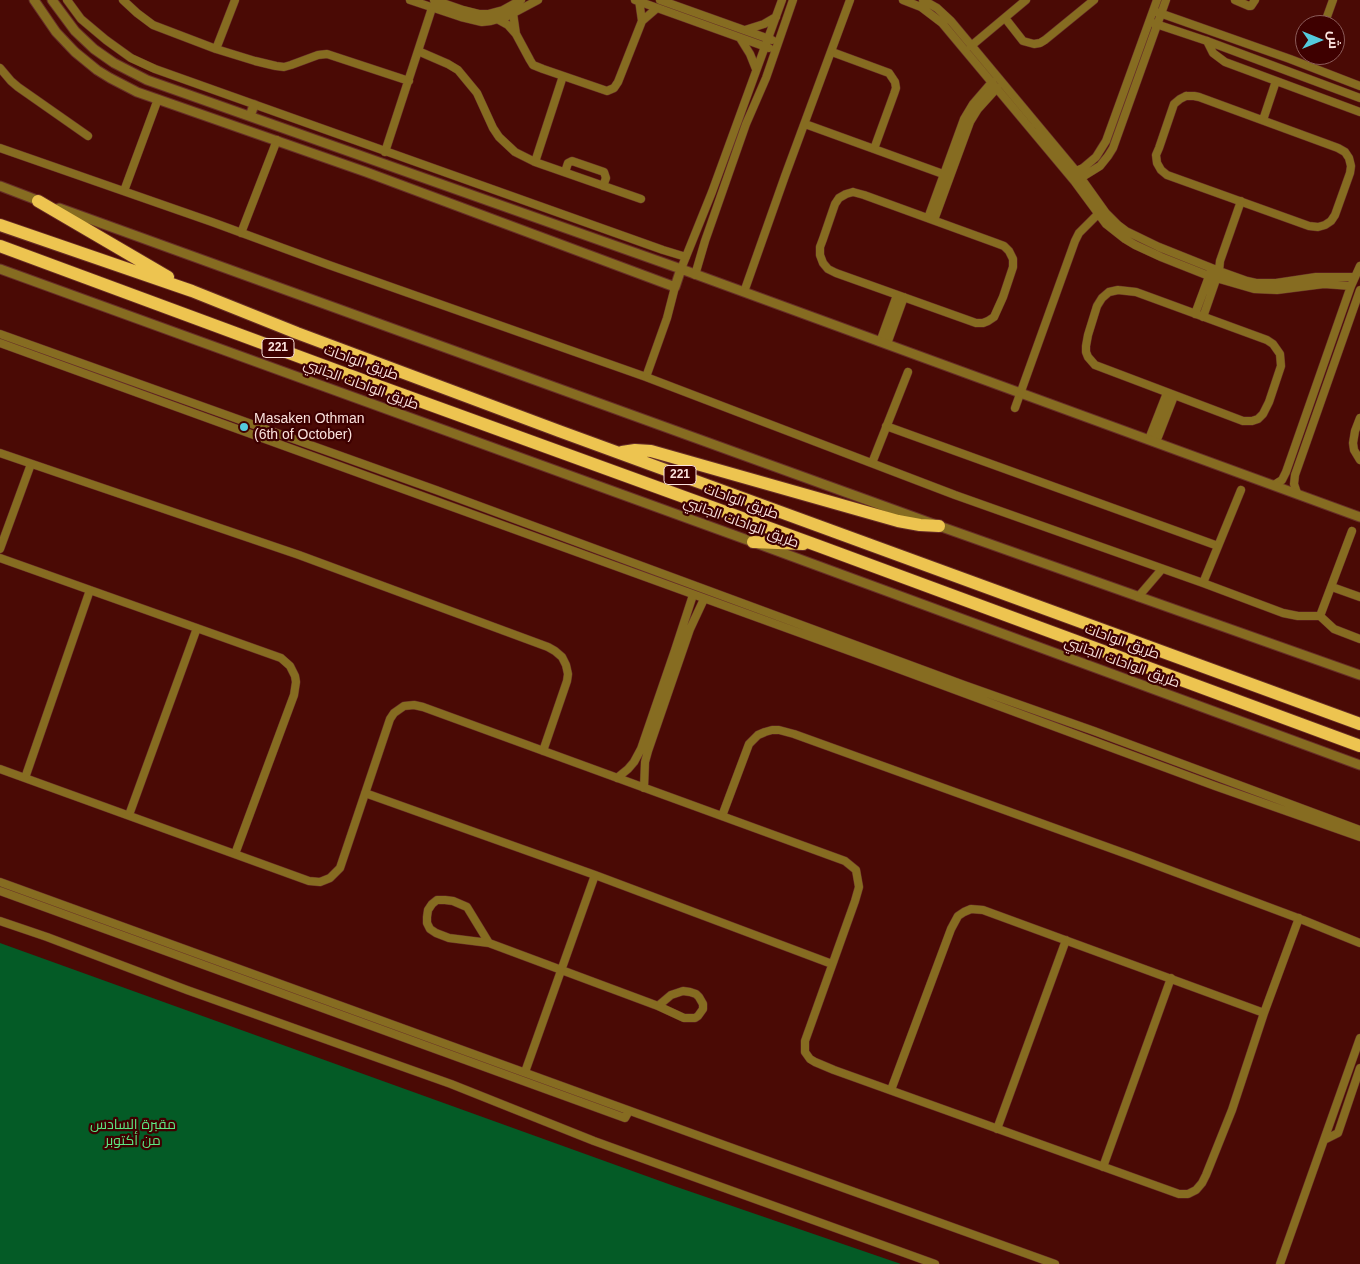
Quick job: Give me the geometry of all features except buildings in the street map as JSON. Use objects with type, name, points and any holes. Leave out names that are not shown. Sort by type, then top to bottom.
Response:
[{"type":"highway","points":[[38,201],[192,291]]},
{"type":"highway","name":"طريق الواحات","points":[[0,224],[192,291],[379,364],[619,453],[1360,724]]},
{"type":"highway","name":"طريق الواحات","points":[[0,246],[1360,746]]},
{"type":"highway","points":[[373,384],[371,374],[373,368],[379,364]]},
{"type":"highway","points":[[619,453],[635,450],[651,451],[898,521],[939,526]]},
{"type":"highway","points":[[753,542],[816,545]]},
{"type":"street","points":[[34,0],[56,32],[84,60],[123,85],[527,231],[675,287]]},
{"type":"street","points":[[52,0],[67,21],[85,40],[104,56],[147,80],[681,269],[1360,516]]},
{"type":"street","points":[[67,0],[81,19],[106,40],[131,58],[155,69],[686,257]]},
{"type":"street","points":[[123,0],[153,24],[216,49],[255,61],[284,67],[318,55],[327,54],[409,81]]},
{"type":"street","points":[[216,49],[235,0]]},
{"type":"street","points":[[410,0],[433,4],[473,21],[482,22],[538,0]]},
{"type":"street","points":[[637,0],[776,50]]},
{"type":"street","points":[[637,0],[642,21]]},
{"type":"street","points":[[660,0],[779,42]]},
{"type":"street","points":[[646,377],[667,318],[681,269],[712,192],[782,0]]},
{"type":"street","points":[[695,275],[746,124],[776,50],[793,0]]},
{"type":"street","points":[[744,292],[850,0]]},
{"type":"street","points":[[903,0],[921,7],[942,23],[1106,212],[1126,231],[1243,287],[1277,290],[1324,284],[1351,286]]},
{"type":"street","points":[[923,0],[944,14],[1072,173]]},
{"type":"street","points":[[971,46],[1026,0]]},
{"type":"street","points":[[1005,18],[1023,41],[1034,44],[1040,43],[1094,0]]},
{"type":"street","points":[[1157,0],[1158,12]]},
{"type":"street","points":[[1072,173],[1089,163],[1110,143],[1158,12],[1166,0]]},
{"type":"street","points":[[1235,0],[1251,6],[1255,0]]},
{"type":"street","points":[[1328,15],[1333,0]]},
{"type":"street","points":[[516,34],[511,10],[518,1]]},
{"type":"street","points":[[386,152],[433,4]]},
{"type":"street","points":[[498,16],[516,34],[530,60],[538,68],[603,90],[610,90],[618,82],[642,21],[657,8]]},
{"type":"street","points":[[1158,12],[1360,86]]},
{"type":"street","points":[[745,30],[776,17]]},
{"type":"street","points":[[1154,23],[1360,98]]},
{"type":"street","points":[[740,38],[750,54],[756,69]]},
{"type":"street","points":[[1207,41],[1213,53],[1225,62],[1360,112]]},
{"type":"street","points":[[418,51],[458,70],[476,93],[499,137],[516,152],[535,162],[642,199]]},
{"type":"street","points":[[832,52],[889,73],[895,82],[896,88],[874,149]]},
{"type":"street","points":[[0,68],[11,81],[88,136]]},
{"type":"street","points":[[535,162],[564,76]]},
{"type":"street","points":[[0,77],[11,81]]},
{"type":"street","points":[[1263,120],[1276,82]]},
{"type":"street","points":[[931,219],[961,136],[968,110],[994,85]]},
{"type":"street","points":[[1186,96],[1199,97],[1338,148],[1345,152],[1349,158],[1350,173],[1335,215],[1325,225],[1318,227],[1309,226],[1241,201],[1167,175],[1161,170],[1157,163],[1156,155],[1174,104],[1180,99],[1186,96]]},
{"type":"street","points":[[124,191],[158,99]]},
{"type":"street","points":[[250,116],[254,105]]},
{"type":"street","points":[[805,124],[943,174]]},
{"type":"street","points":[[931,219],[943,174],[961,136]]},
{"type":"street","points":[[241,233],[276,140]]},
{"type":"street","points":[[1078,180],[1104,162],[1111,152],[1110,143]]},
{"type":"street","points":[[0,148],[646,377],[956,495],[1283,613],[1298,616],[1320,616],[1334,629],[1360,639]]},
{"type":"street","points":[[565,172],[568,163],[572,161],[604,172],[606,178],[603,186]]},
{"type":"street","points":[[1078,180],[1098,214],[1115,232],[1135,245],[1161,257],[1214,274],[1266,284],[1326,276],[1355,277]]},
{"type":"street","points":[[0,186],[939,526],[1360,675]]},
{"type":"street","points":[[853,192],[864,194],[1004,246],[1010,251],[1013,259],[1013,267],[994,317],[983,324],[900,296],[836,273],[828,269],[823,263],[820,247],[835,204],[839,198],[853,192]]},
{"type":"street","points":[[1199,316],[1241,201]]},
{"type":"street","points":[[1015,408],[1075,241],[1098,214]]},
{"type":"street","points":[[1274,485],[1282,480],[1286,472],[1351,286],[1360,266]]},
{"type":"street","name":"طريق الواحات الجانبي","points":[[2,271],[753,542],[1360,765]]},
{"type":"street","points":[[1118,290],[1136,292],[1268,340],[1280,354],[1281,366],[1272,395],[1263,414],[1252,421],[1245,421],[1170,394],[1098,367],[1091,362],[1086,352],[1086,341],[1097,306],[1109,292],[1118,290]]},
{"type":"street","points":[[1296,493],[1295,475],[1359,294]]},
{"type":"street","points":[[884,343],[900,296]]},
{"type":"street","points":[[1340,319],[1348,322]]},
{"type":"street","points":[[0,334],[436,490],[1360,830]]},
{"type":"street","points":[[0,343],[1360,837]]},
{"type":"street","points":[[872,463],[908,372]]},
{"type":"street","points":[[116,385],[119,376]]},
{"type":"street","points":[[1152,441],[1170,394]]},
{"type":"street","points":[[1360,418],[1353,443],[1356,456],[1360,460]]},
{"type":"street","points":[[886,426],[1218,546]]},
{"type":"street","points":[[0,453],[299,555],[556,651],[562,657],[568,674],[543,751]]},
{"type":"street","points":[[0,549],[31,464]]},
{"type":"street","points":[[432,500],[436,490]]},
{"type":"street","points":[[1203,583],[1241,490]]},
{"type":"street","points":[[1320,616],[1352,531]]},
{"type":"street","points":[[568,550],[571,541]]},
{"type":"street","points":[[0,558],[281,658],[290,666],[296,682],[294,695],[235,854]]},
{"type":"street","points":[[1138,596],[1162,569]]},
{"type":"street","points":[[1332,587],[1360,597]]},
{"type":"street","points":[[25,778],[90,590]]},
{"type":"street","points":[[617,778],[634,762],[641,749],[693,595]]},
{"type":"street","points":[[644,788],[645,762],[648,751],[690,629],[704,599]]},
{"type":"street","points":[[128,815],[197,628]]},
{"type":"street","points":[[0,769],[309,881],[324,881],[336,874],[340,868],[390,720],[399,708],[414,704],[423,707],[846,861],[856,870],[859,886],[805,1041],[807,1056],[814,1062],[1179,1194],[1188,1194],[1196,1190],[1202,1183],[1229,1118],[1298,918]]},
{"type":"street","points":[[722,816],[749,744],[758,735],[779,730],[1298,918],[1360,943]]},
{"type":"street","points":[[1090,740],[1094,731]]},
{"type":"street","points":[[365,793],[595,875],[832,964]]},
{"type":"street","points":[[1301,816],[1304,808]]},
{"type":"street","points":[[526,1072],[595,875]]},
{"type":"street","points":[[0,882],[526,1072],[627,1114]]},
{"type":"street","points":[[0,891],[381,1029],[963,1230],[1055,1264]]},
{"type":"street","points":[[489,943],[467,907],[453,901],[437,900],[428,910],[427,923],[430,929],[449,938],[489,943],[690,1019],[695,1018],[701,1013],[703,1004],[700,997],[696,994],[683,991],[671,995],[658,1006]]},
{"type":"street","points":[[891,1090],[949,935],[958,916],[971,909],[983,910],[1264,1013]]},
{"type":"street","points":[[0,921],[451,1084],[594,1141],[935,1264]]},
{"type":"street","points":[[997,1129],[1066,940]]},
{"type":"street","points":[[1103,1167],[1171,978]]},
{"type":"street","points":[[381,1029],[384,1021]]},
{"type":"street","points":[[1280,1264],[1360,1038]]},
{"type":"street","points":[[1324,1140],[1338,1133],[1360,1068]]},
{"type":"street","points":[[959,1238],[963,1230]]},
{"type":"green space","name":"مقبرة السادس من أكتوبر","points":[[0,943],[674,1186],[901,1264],[0,1264]]},
{"type":"place","name":"Masaken Othman (6th of October)","points":[[244,427]]}]
